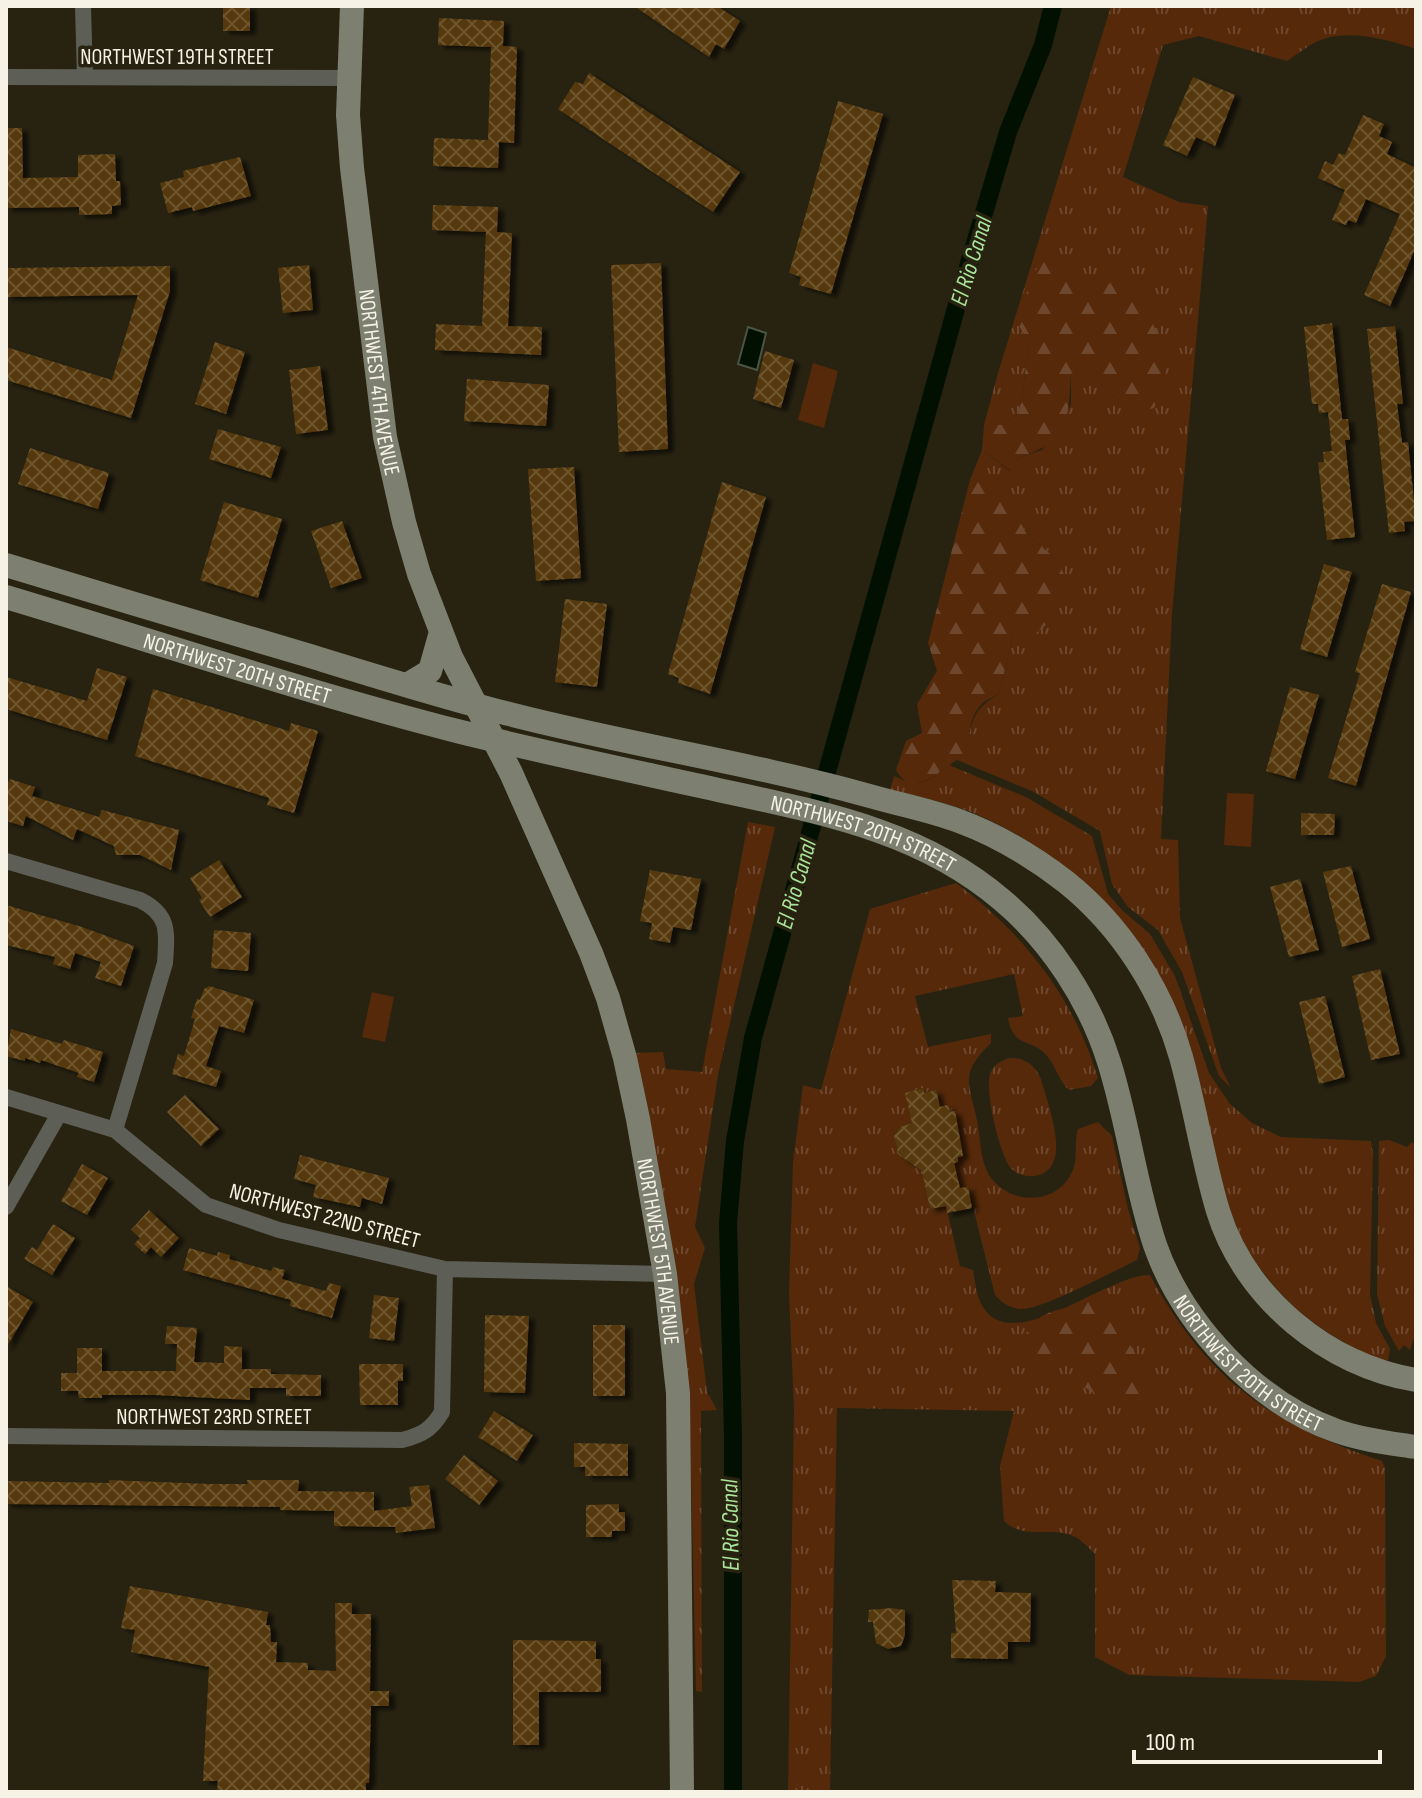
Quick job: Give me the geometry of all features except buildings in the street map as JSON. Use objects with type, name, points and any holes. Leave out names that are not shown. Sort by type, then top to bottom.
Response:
[{"type":"street","points":[[83,6],[85,77]]},
{"type":"street","name":"NORTHWEST 4TH AVENUE","points":[[352,6],[349,78],[352,168],[385,437],[419,574],[441,632],[495,740]]},
{"type":"street","name":"NORTHWEST 19TH STREET","points":[[6,77],[349,78]]},
{"type":"street","name":"NORTHWEST 20TH STREET","points":[[6,565],[476,706],[847,790],[961,822],[1015,848],[1065,881],[1090,903],[1136,960],[1170,1027],[1181,1057],[1218,1210],[1234,1250],[1252,1278],[1294,1323],[1343,1356],[1390,1376],[1416,1380]]},
{"type":"street","points":[[86,621],[95,593]]},
{"type":"street","name":"NORTHWEST 20TH STREET","points":[[6,597],[423,722],[836,818],[904,839],[958,867],[1006,903],[1049,950],[1086,1007],[1109,1062],[1158,1254],[1181,1298],[1209,1338],[1250,1378],[1311,1420],[1358,1438],[1416,1447]]},
{"type":"street","points":[[407,685],[430,671],[441,632]]},
{"type":"street","name":"NORTHWEST 5TH AVENUE","points":[[495,740],[591,953],[608,998],[638,1119],[665,1274],[678,1393],[682,1792]]},
{"type":"street","points":[[744,796],[750,767]]},
{"type":"street","points":[[6,861],[140,900],[154,907],[164,919],[167,940],[165,963],[115,1130]]},
{"type":"street","name":"NORTHWEST 22ND STREET","points":[[6,1097],[115,1130],[206,1205],[279,1230],[445,1269],[665,1274]]},
{"type":"street","points":[[6,1207],[59,1114]]},
{"type":"street","name":"NORTHWEST 23RD STREET","points":[[6,1436],[402,1440],[420,1436],[433,1426],[442,1412],[445,1269]]},
{"type":"green space","points":[[1111,6],[1416,6],[1416,49],[1379,38],[1338,36],[1314,43],[1287,61],[1199,36],[1163,45],[1123,177],[1179,202],[1208,206],[1172,614],[1161,839],[1178,840],[1180,918],[1221,1068],[1231,1088],[1219,1076],[1182,972],[1158,930],[1128,907],[1112,884],[1100,831],[1032,791],[957,760],[979,710],[999,694],[1013,636],[1057,560],[1026,533],[1002,489],[970,480],[982,450],[1010,471],[1018,458],[1042,450],[1071,405],[1071,372],[1100,383],[1132,413],[1100,290],[1072,286],[1062,272],[1029,341],[1018,414],[1002,425],[984,425]]},
{"type":"green space","points":[[1042,259],[1062,272],[1072,286],[1090,280],[1100,290],[1117,278],[1127,286],[1146,310],[1160,341],[1166,372],[1165,385],[1154,408],[1132,413],[1100,383],[1071,373],[1069,405],[1063,428],[1048,444],[1018,458],[1011,471],[982,450],[984,425],[1002,425],[1018,414],[1029,341],[1019,326],[1029,283]]},
{"type":"green space","points":[[813,363],[838,371],[824,428],[798,420]]},
{"type":"green space","points":[[970,480],[1002,488],[1026,533],[1057,560],[1067,581],[1059,604],[1046,625],[1032,635],[1013,636],[999,694],[985,702],[974,714],[962,754],[935,776],[921,782],[908,782],[896,770],[906,741],[922,733],[917,704],[937,671],[928,643]]},
{"type":"green space","points":[[949,765],[1026,797],[1092,836],[1108,894],[1150,934],[1175,976],[1209,1073],[1230,1104],[1252,1123],[1281,1137],[1371,1141],[1370,1294],[1376,1323],[1390,1349],[1388,1361],[1372,1357],[1347,1344],[1301,1313],[1266,1276],[1244,1245],[1115,915],[1062,865],[1002,826],[957,807],[890,790],[894,776],[911,782],[923,782]]},
{"type":"green space","points":[[1227,793],[1254,794],[1251,847],[1224,845]]},
{"type":"green space","points":[[748,822],[775,827],[718,1075],[695,1227],[705,1248],[694,1284],[707,1392],[717,1410],[701,1411],[702,1692],[696,1691],[690,1426],[685,1349],[636,1053],[663,1052],[666,1069],[702,1072]]},
{"type":"green space","points":[[956,883],[1003,923],[1043,969],[1075,1020],[1098,1078],[1091,1086],[1069,1090],[1042,1051],[1014,1035],[1008,1018],[1023,1016],[1014,974],[915,996],[928,1047],[991,1034],[991,1043],[974,1063],[969,1079],[986,1169],[993,1180],[1014,1195],[1026,1198],[1051,1194],[1062,1187],[1073,1170],[1078,1129],[1098,1122],[1112,1136],[1140,1248],[1137,1260],[1046,1303],[1022,1309],[1004,1303],[995,1295],[968,1187],[960,1188],[954,1163],[958,1162],[958,1157],[948,1106],[940,1107],[936,1090],[924,1093],[922,1088],[906,1093],[912,1123],[900,1127],[894,1135],[899,1155],[914,1166],[921,1165],[930,1209],[946,1206],[960,1266],[973,1270],[977,1294],[983,1307],[997,1320],[1016,1323],[1038,1319],[1132,1278],[1150,1275],[1194,1343],[1246,1394],[1307,1431],[1382,1461],[1385,1468],[1386,1656],[1376,1676],[1359,1682],[1129,1675],[1095,1657],[1095,1554],[1072,1535],[1019,1530],[1004,1521],[1000,1466],[1014,1411],[837,1408],[830,1792],[788,1792],[794,1408],[789,1294],[793,1162],[803,1085],[821,1090],[870,909]]},
{"type":"green space","points":[[372,992],[394,997],[385,1042],[362,1037]]},
{"type":"green space","points":[[1010,1058],[1025,1061],[1035,1070],[1041,1079],[1052,1117],[1056,1147],[1054,1159],[1049,1169],[1035,1176],[1020,1175],[1011,1168],[994,1121],[989,1092],[991,1072],[999,1063]]},
{"type":"green space","points":[[1389,1140],[1407,1147],[1412,1142],[1416,1146],[1416,1332],[1410,1350],[1404,1345],[1399,1351],[1385,1326],[1377,1294],[1379,1141]]},
{"type":"green space","points":[[1099,1294],[1110,1300],[1122,1315],[1123,1332],[1143,1368],[1150,1391],[1157,1395],[1156,1401],[1151,1404],[1125,1403],[1097,1395],[1083,1385],[1069,1361],[1065,1359],[1058,1368],[1046,1367],[1024,1342],[1029,1328],[1039,1318],[1066,1308],[1077,1318],[1086,1299]]},
{"type":"shaded area","points":[[748,327],[766,333],[757,370],[738,364]]},
{"type":"waterway","name":"El Rio Canal","points":[[733,1792],[733,1437],[728,1223],[735,1141],[753,1038],[960,294],[1008,132],[1043,45],[1053,6]]}]
